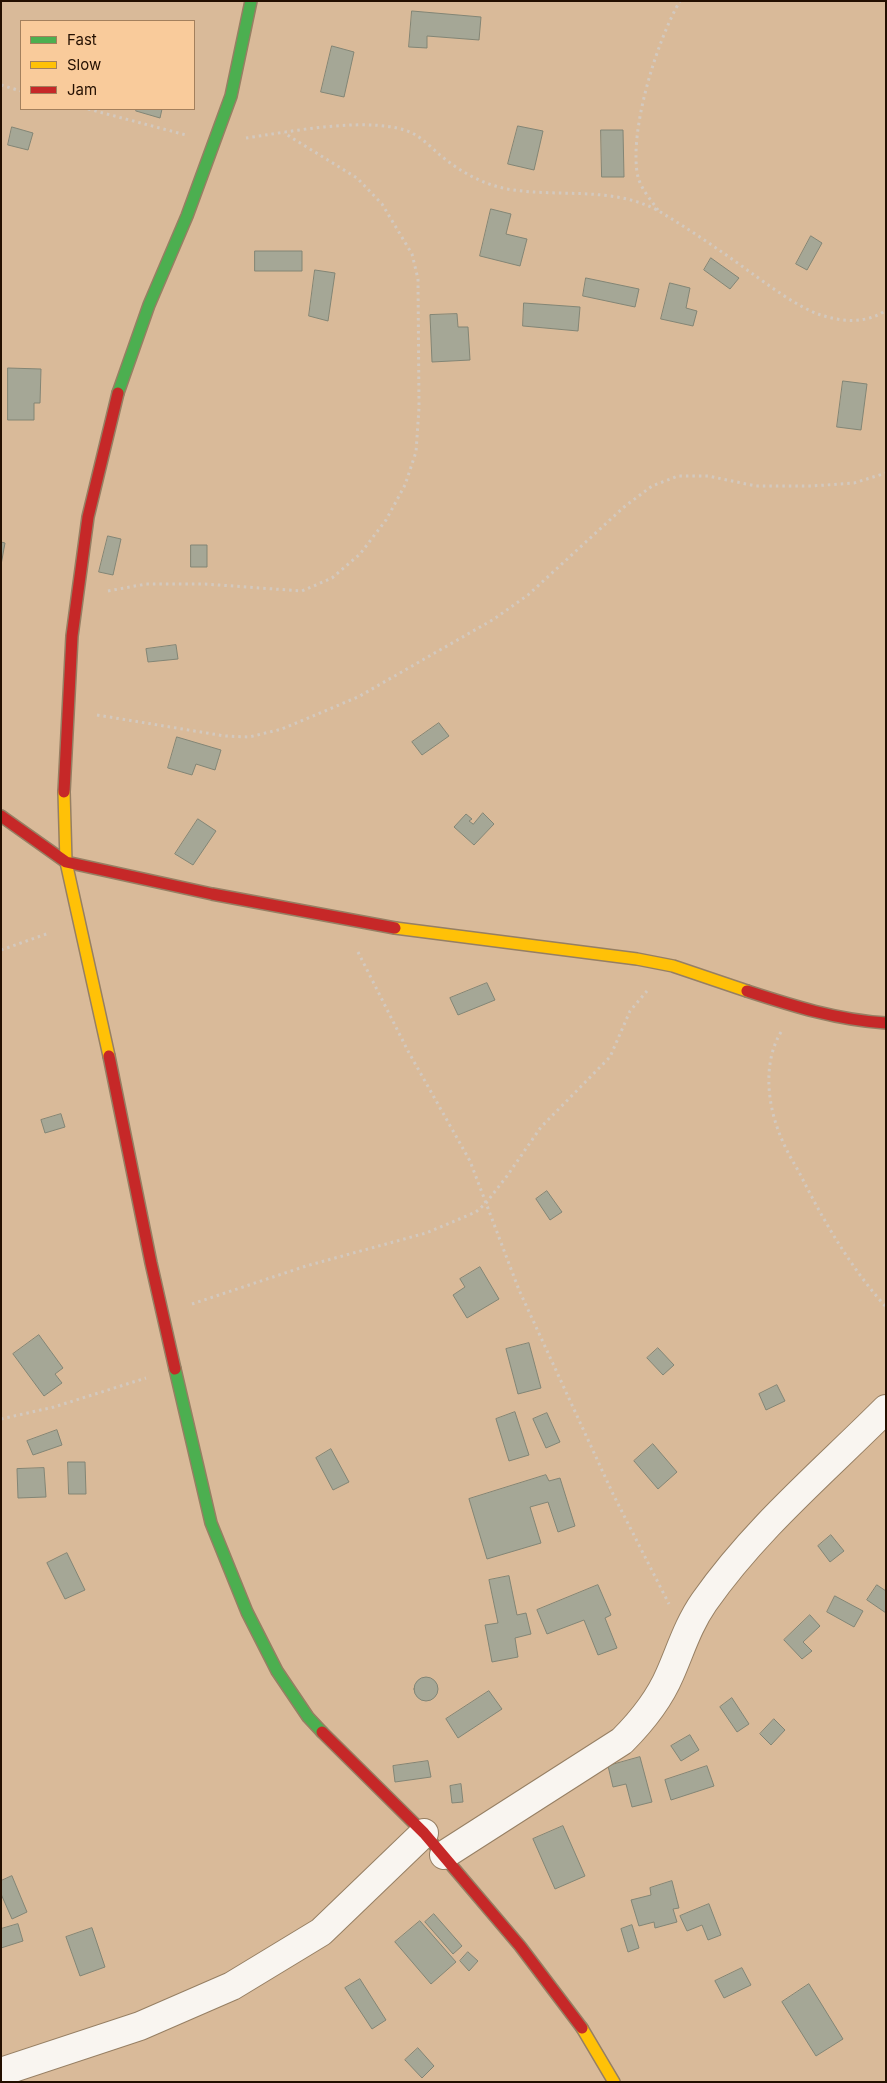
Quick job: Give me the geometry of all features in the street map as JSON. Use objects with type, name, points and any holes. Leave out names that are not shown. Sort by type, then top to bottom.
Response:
[{"type":"street","points":[[251,1],[231,96],[216,142],[149,305],[115,403],[88,517],[72,636],[64,780],[66,862],[78,923],[104,1028],[163,1315],[211,1523],[248,1612],[277,1671],[308,1717],[344,1756],[424,1832],[444,1855],[520,1946],[586,2035],[614,2082]]},
{"type":"street","points":[[1,816],[66,862],[212,894],[418,932],[567,949],[673,966],[796,1006],[852,1021],[886,1023]]},
{"type":"street","points":[[444,1855],[622,1741],[644,1719],[659,1696],[686,1633],[703,1603],[735,1561],[799,1492],[886,1409]]},
{"type":"street","points":[[1,2072],[140,2026],[232,1986],[321,1932],[424,1832]]},
{"type":"path","points":[[659,211],[638,178],[636,152],[640,119],[649,83],[680,1]]},
{"type":"path","points":[[1,86],[20,90]]},
{"type":"path","points":[[92,110],[216,142],[348,126],[375,125],[397,127],[415,134],[456,168],[505,188],[536,193],[626,198],[659,211],[780,293],[820,315],[853,321],[877,317],[886,310]]},
{"type":"path","points":[[78,598],[146,584],[204,584],[302,591],[332,578],[360,554],[386,520],[405,485],[416,452],[419,408],[418,279],[412,254],[382,204],[356,178],[284,133]]},
{"type":"path","points":[[68,710],[225,736],[249,737],[282,729],[312,718],[358,697],[494,619],[528,595],[624,507],[652,486],[678,476],[708,476],[756,486],[812,486],[854,483],[886,473]]},
{"type":"path","points":[[341,917],[403,1042],[470,1161],[519,1290],[612,1494],[650,1571],[686,1633]]},
{"type":"path","points":[[1,950],[78,923]]},
{"type":"path","points":[[163,1315],[298,1268],[426,1232],[458,1221],[476,1212],[486,1203],[541,1127],[610,1057],[630,1011],[641,997],[673,966]]},
{"type":"path","points":[[796,1006],[773,1045],[768,1066],[771,1099],[779,1134],[809,1193],[847,1258],[886,1306]]},
{"type":"path","points":[[1,1419],[54,1407],[175,1368]]},
{"type":"building","points":[[412,11],[481,17],[479,40],[427,36],[427,48],[409,47]]},
{"type":"building","points":[[332,46],[354,52],[344,97],[321,92]]},
{"type":"building","points":[[136,110],[162,110],[160,118]]},
{"type":"building","points":[[518,126],[543,131],[534,170],[508,164]]},
{"type":"building","points":[[12,127],[33,133],[28,150],[8,145]]},
{"type":"building","points":[[601,130],[623,130],[624,177],[602,177]]},
{"type":"building","points":[[491,209],[511,214],[506,234],[527,239],[520,266],[480,256]]},
{"type":"building","points":[[811,236],[822,243],[807,270],[796,264]]},
{"type":"building","points":[[255,251],[302,251],[302,271],[255,271]]},
{"type":"building","points":[[711,258],[739,278],[730,289],[704,270]]},
{"type":"building","points":[[315,270],[335,273],[328,321],[309,316]]},
{"type":"building","points":[[586,278],[639,289],[635,307],[583,296]]},
{"type":"building","points":[[670,283],[690,288],[686,308],[697,311],[693,326],[661,319]]},
{"type":"building","points":[[524,303],[580,307],[578,331],[523,326]]},
{"type":"building","points":[[457,314],[458,327],[468,327],[470,360],[432,362],[430,315]]},
{"type":"building","points":[[8,368],[41,369],[40,403],[34,403],[34,420],[8,420]]},
{"type":"building","points":[[843,381],[867,384],[861,430],[837,427]]},
{"type":"building","points":[[108,536],[121,539],[113,575],[99,572]]},
{"type":"building","points":[[1,542],[5,543],[1,565]]},
{"type":"building","points":[[191,545],[207,545],[207,567],[191,567]]},
{"type":"building","points":[[176,645],[178,659],[148,662],[146,649]]},
{"type":"building","points":[[439,723],[449,736],[422,755],[412,742]]},
{"type":"building","points":[[177,737],[221,750],[215,770],[196,764],[192,775],[168,768]]},
{"type":"building","points":[[483,813],[494,824],[474,845],[454,827],[466,814],[472,819],[469,821],[473,824]]},
{"type":"building","points":[[198,819],[216,831],[193,865],[175,854]]},
{"type":"building","points":[[487,983],[495,1000],[458,1015],[450,998]]},
{"type":"building","points":[[61,1114],[65,1127],[45,1133],[41,1120]]},
{"type":"building","points":[[547,1191],[562,1212],[550,1220],[536,1199]]},
{"type":"building","points":[[480,1267],[499,1299],[467,1318],[453,1295],[465,1287],[460,1279]]},
{"type":"building","points":[[39,1335],[63,1368],[55,1374],[62,1383],[44,1396],[13,1354]]},
{"type":"building","points":[[529,1343],[541,1388],[518,1394],[506,1349]]},
{"type":"building","points":[[658,1348],[674,1365],[663,1375],[647,1358]]},
{"type":"building","points":[[777,1385],[785,1401],[766,1410],[759,1394]]},
{"type":"building","points":[[515,1412],[529,1455],[509,1461],[496,1419]]},
{"type":"building","points":[[547,1413],[560,1442],[546,1448],[533,1419]]},
{"type":"building","points":[[57,1430],[62,1445],[33,1455],[27,1441]]},
{"type":"building","points":[[653,1444],[677,1472],[658,1489],[634,1461]]},
{"type":"building","points":[[331,1449],[349,1482],[333,1490],[316,1458]]},
{"type":"building","points":[[68,1462],[85,1462],[86,1494],[69,1494]]},
{"type":"building","points":[[44,1468],[46,1497],[18,1498],[17,1469]]},
{"type":"building","points":[[546,1475],[549,1481],[560,1478],[575,1526],[558,1532],[548,1502],[530,1507],[541,1543],[487,1559],[469,1499]]},
{"type":"building","points":[[831,1535],[844,1551],[830,1562],[818,1546]]},
{"type":"building","points":[[67,1553],[85,1590],[65,1599],[47,1563]]},
{"type":"building","points":[[509,1576],[517,1615],[526,1613],[531,1634],[515,1638],[518,1657],[492,1662],[485,1625],[498,1623],[489,1580]]},
{"type":"building","points":[[598,1585],[611,1615],[605,1618],[617,1648],[598,1655],[584,1620],[547,1634],[537,1610]]},
{"type":"building","points":[[877,1585],[886,1591],[886,1613],[867,1600]]},
{"type":"building","points":[[835,1596],[863,1611],[854,1627],[827,1612]]},
{"type":"building","points":[[810,1615],[820,1626],[803,1642],[812,1651],[802,1659],[784,1640]]},
{"type":"building","points":[[426,1677],[435,1680],[438,1689],[435,1698],[426,1701],[417,1698],[414,1689],[417,1680]]},
{"type":"building","points":[[489,1691],[502,1709],[458,1738],[446,1719]]},
{"type":"building","points":[[732,1698],[749,1724],[737,1732],[720,1707]]},
{"type":"building","points":[[774,1719],[785,1730],[771,1745],[760,1734]]},
{"type":"building","points":[[690,1735],[699,1750],[681,1761],[671,1746]]},
{"type":"building","points":[[640,1757],[652,1802],[632,1807],[626,1784],[613,1787],[608,1766]]},
{"type":"building","points":[[428,1761],[431,1777],[395,1782],[393,1766]]},
{"type":"building","points":[[707,1766],[714,1786],[671,1800],[665,1780]]},
{"type":"building","points":[[461,1784],[463,1802],[452,1803],[450,1786]]},
{"type":"building","points":[[563,1826],[585,1876],[555,1889],[533,1839]]},
{"type":"building","points":[[12,1876],[27,1912],[12,1919],[1,1894],[1,1881]]},
{"type":"building","points":[[672,1881],[679,1908],[673,1909],[677,1922],[655,1928],[654,1922],[639,1926],[631,1900],[651,1895],[650,1888]]},
{"type":"building","points":[[709,1904],[721,1935],[708,1940],[702,1925],[687,1931],[680,1916]]},
{"type":"building","points":[[434,1914],[462,1946],[453,1954],[425,1922]]},
{"type":"building","points":[[420,1921],[456,1962],[431,1984],[395,1942]]},
{"type":"building","points":[[18,1924],[23,1941],[1,1948],[1,1929]]},
{"type":"building","points":[[632,1925],[639,1948],[628,1952],[621,1929]]},
{"type":"building","points":[[92,1928],[105,1967],[80,1976],[66,1937]]},
{"type":"building","points":[[468,1952],[478,1961],[469,1971],[460,1961]]},
{"type":"building","points":[[742,1968],[751,1985],[724,1998],[715,1981]]},
{"type":"building","points":[[360,1979],[386,2020],[372,2029],[345,1988]]},
{"type":"building","points":[[809,1984],[843,2039],[816,2056],[782,2002]]},
{"type":"building","points":[[418,2048],[434,2066],[422,2078],[405,2060]]},
{"type":"traffic: fast","points":[[118,393],[149,305],[187,216],[231,96],[251,1]]},
{"type":"traffic: fast","points":[[175,1369],[211,1523],[247,1612],[277,1671],[308,1717],[322,1732]]},
{"type":"traffic: slow","points":[[64,792],[66,862],[109,1056]]},
{"type":"traffic: slow","points":[[395,928],[637,959],[673,966],[747,991]]},
{"type":"traffic: slow","points":[[582,2028],[614,2082]]},
{"type":"traffic: jam","points":[[64,792],[72,636],[88,517],[118,393]]},
{"type":"traffic: jam","points":[[1,816],[66,862],[212,894],[395,928]]},
{"type":"traffic: jam","points":[[747,991],[833,1016],[886,1023]]},
{"type":"traffic: jam","points":[[109,1056],[151,1263],[175,1369]]},
{"type":"traffic: jam","points":[[322,1732],[424,1833],[520,1946],[582,2028]]}]
